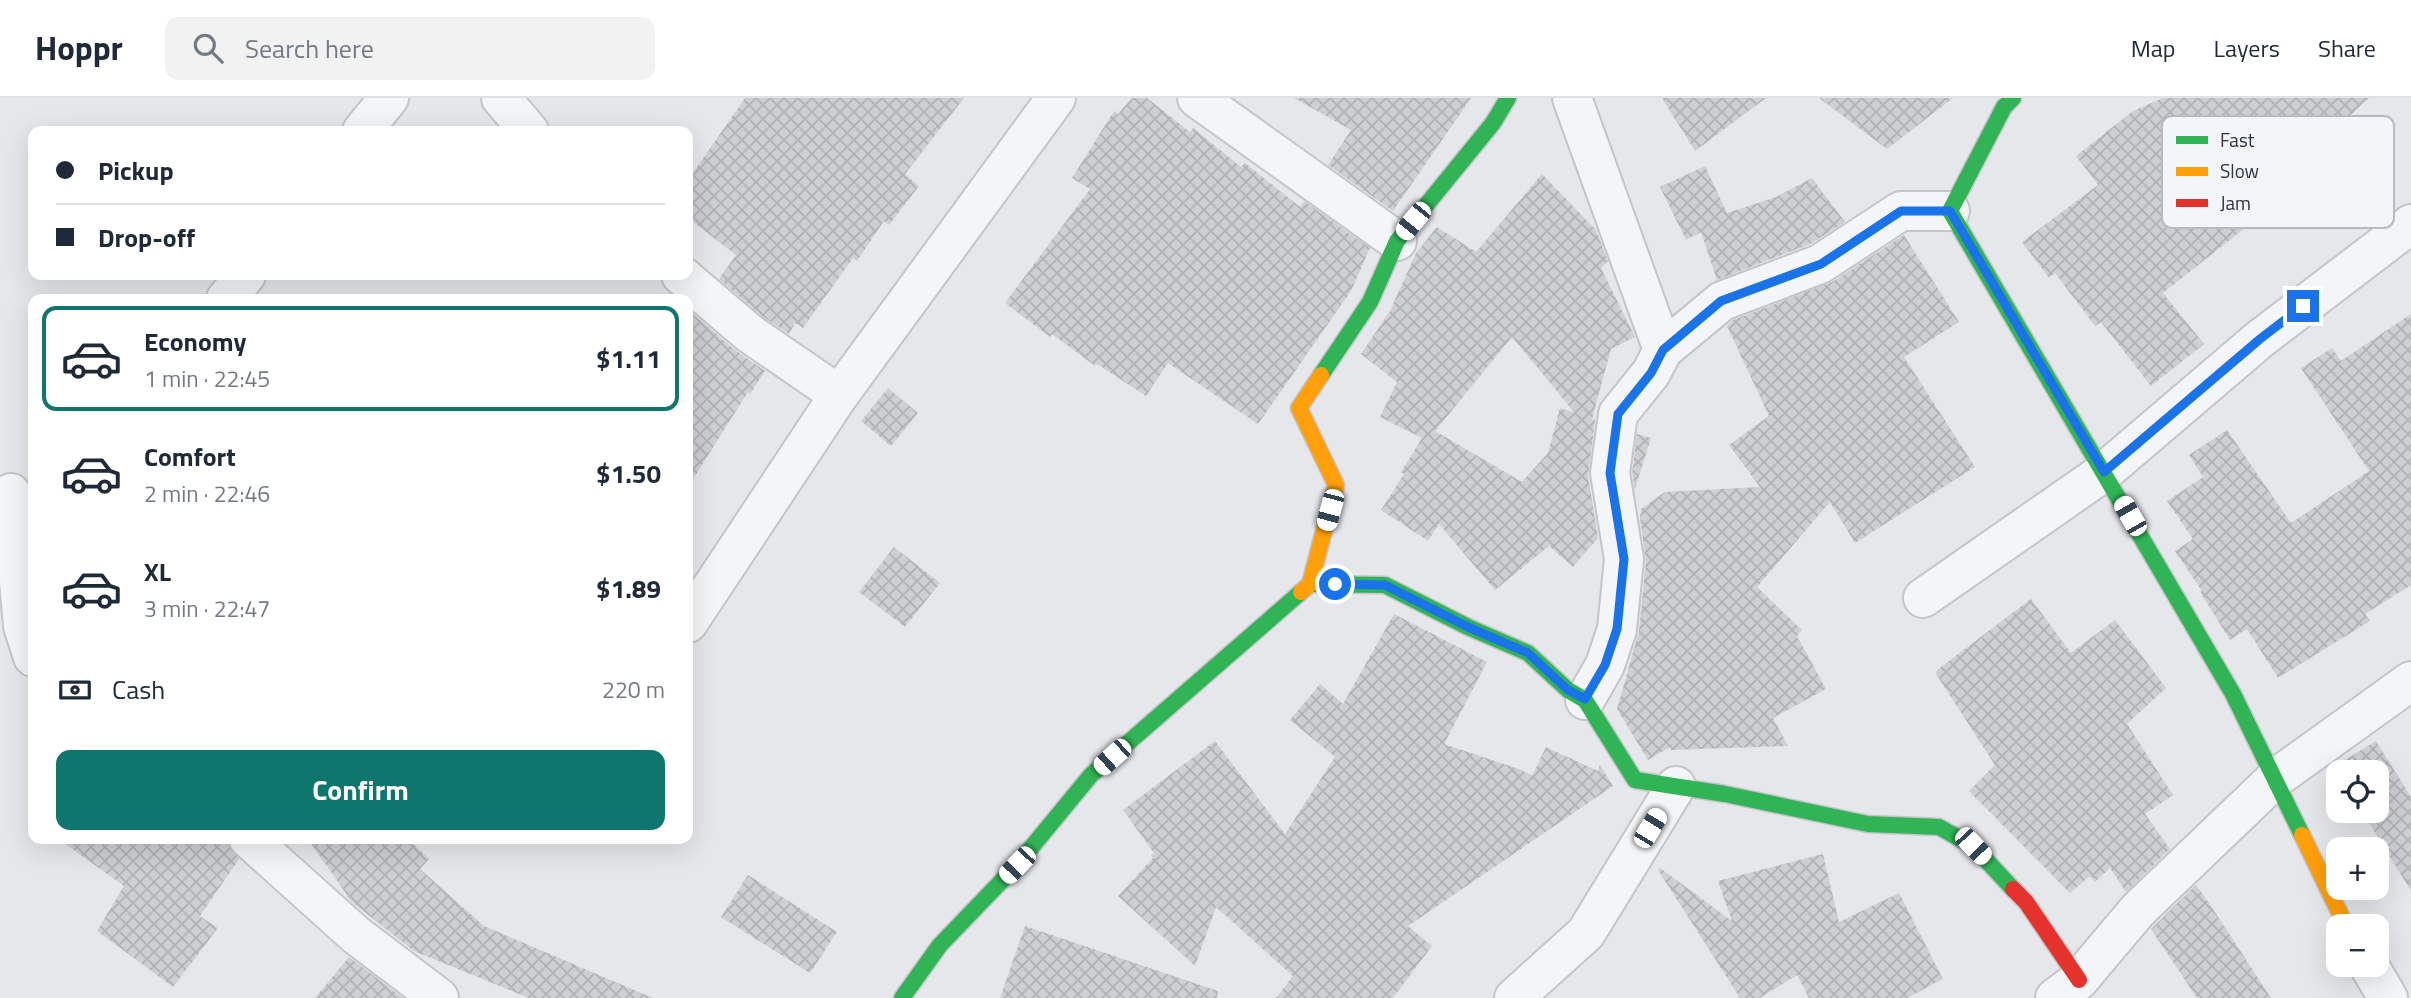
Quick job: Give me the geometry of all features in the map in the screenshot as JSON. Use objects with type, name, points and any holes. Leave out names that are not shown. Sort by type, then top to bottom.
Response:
[{"type":"street","points":[[366,126],[389,98]]},
{"type":"street","points":[[501,98],[525,126]]},
{"type":"street","points":[[693,615],[839,395],[1056,98]]},
{"type":"street","points":[[1197,98],[1397,241]]},
{"type":"street","points":[[902,998],[940,945],[1017,865],[1091,775],[1310,584],[1336,485],[1299,408],[1370,302],[1397,241],[1493,123],[1508,98]]},
{"type":"street","points":[[1572,98],[1663,350]]},
{"type":"street","points":[[1950,211],[2004,107],[2013,98]]},
{"type":"street","points":[[1585,699],[1605,665],[1617,629],[1624,559],[1610,473],[1618,414],[1651,373],[1663,350],[1721,301],[1821,264],[1901,211],[1950,211]]},
{"type":"street","points":[[1950,211],[2233,694],[2340,914]]},
{"type":"street","points":[[1923,598],[2104,472],[2260,339],[2411,223]]},
{"type":"street","points":[[230,294],[242,280]]},
{"type":"street","points":[[687,280],[750,332],[839,395]]},
{"type":"street","points":[[15,483],[23,626],[28,642]]},
{"type":"street","points":[[1310,584],[1385,585],[1468,627],[1528,653],[1568,690],[1585,699],[1634,780],[1725,794],[1868,824],[1939,827],[1973,846],[2026,902],[2067,989],[2138,911],[2276,778],[2411,681]]},
{"type":"street","points":[[0,636],[28,660]]},
{"type":"street","points":[[1514,998],[1586,933],[1676,786]]},
{"type":"street","points":[[255,844],[356,935],[439,998]]},
{"type":"street","points":[[2376,977],[2388,998]]},
{"type":"building","points":[[745,98],[964,98],[905,174],[919,186],[889,225],[884,221],[857,261],[853,258],[803,328],[795,323],[789,334],[762,316],[719,279],[736,255],[693,222],[693,173]]},
{"type":"building","points":[[1132,98],[1147,98],[1190,132],[1193,128],[1241,167],[1245,163],[1300,207],[1304,201],[1370,248],[1351,291],[1258,424],[1168,363],[1146,396],[1097,364],[1095,366],[1052,334],[1050,337],[1005,303],[1090,189],[1072,178],[1114,111],[1118,114]]},
{"type":"building","points":[[1294,98],[1471,98],[1393,211],[1328,165],[1351,130]]},
{"type":"building","points":[[1662,98],[1766,98],[1695,151]]},
{"type":"building","points":[[1819,98],[1953,98],[1887,149]]},
{"type":"building","points":[[2163,98],[2369,98],[2349,116],[2162,116],[2162,228],[2245,228],[2163,293],[2204,344],[2151,386],[2101,322],[2095,326],[2055,273],[2049,278],[2022,242],[2098,185],[2076,156],[2133,111]]},
{"type":"building","points":[[1705,166],[1727,213],[1776,197],[1812,178],[1845,222],[1810,244],[1717,280],[1701,232],[1686,240],[1660,187]]},
{"type":"building","points":[[1542,174],[1596,230],[1608,261],[1601,268],[1635,337],[1611,349],[1592,419],[1595,420],[1588,476],[1598,538],[1573,567],[1549,546],[1495,590],[1439,524],[1428,541],[1381,510],[1404,474],[1401,472],[1422,438],[1380,417],[1397,382],[1361,354],[1390,311],[1416,253],[1437,227],[1476,252]],"holes":[[[1512,337],[1575,413],[1560,408],[1548,453],[1522,482],[1435,431]]]},
{"type":"building","points":[[1904,235],[1959,322],[1904,357],[1975,467],[1855,543],[1830,502],[1757,587],[1802,630],[1797,636],[1826,689],[1773,718],[1788,746],[1671,750],[1670,747],[1648,760],[1617,709],[1639,631],[1646,561],[1641,509],[1665,492],[1760,487],[1729,445],[1769,416],[1727,326],[1733,320],[1832,282]]},
{"type":"building","points":[[693,314],[735,350],[765,371],[750,394],[748,392],[693,479]]},
{"type":"building","points":[[2411,314],[2411,585],[2365,614],[2370,621],[2278,678],[2247,629],[2230,640],[2175,551],[2193,539],[2167,501],[2203,477],[2189,455],[2227,430],[2291,523],[2369,471],[2301,368],[2332,348],[2341,361]]},
{"type":"building","points":[[888,388],[918,413],[891,446],[861,421]]},
{"type":"building","points":[[1637,434],[1651,438],[1635,489],[1632,473]]},
{"type":"building","points":[[894,547],[940,583],[905,627],[859,592]]},
{"type":"building","points":[[2031,599],[2071,653],[2115,620],[2166,688],[2127,724],[2173,795],[2145,814],[2170,849],[2126,892],[2110,868],[2095,882],[2090,876],[2070,893],[1969,791],[1995,765],[1936,674],[1937,670]]},
{"type":"building","points":[[1394,614],[1487,662],[1444,744],[1522,770],[1532,776],[1546,747],[1598,771],[1600,765],[1613,786],[1408,926],[1432,946],[1393,998],[1276,998],[1293,976],[1216,907],[1195,966],[1118,896],[1153,858],[1151,855],[1154,853],[1123,810],[1215,741],[1285,834],[1335,757],[1290,720],[1320,684],[1343,704]]},
{"type":"building","points":[[2376,741],[2388,760],[2345,760]]},
{"type":"building","points":[[2389,762],[2411,797],[2411,891],[2389,855],[2389,837],[2378,837],[2369,823],[2389,823]]},
{"type":"building","points":[[65,844],[228,844],[239,859],[200,916],[218,928],[173,987],[97,931],[124,886]]},
{"type":"building","points":[[311,844],[413,844],[429,859],[420,869],[484,926],[653,998],[529,998],[414,951],[352,902]]},
{"type":"building","points":[[1823,854],[1839,922],[1899,893],[1943,979],[1907,998],[1809,998],[1797,975],[1760,998],[1740,998],[1658,870],[1660,868],[1732,921],[1718,881]]},
{"type":"building","points":[[748,875],[837,932],[810,973],[721,917]]},
{"type":"building","points":[[2196,885],[2271,998],[2197,998],[2151,929]]},
{"type":"building","points":[[1025,926],[1218,991],[1217,998],[1000,998]]},
{"type":"building","points":[[349,957],[403,998],[315,998]]},
{"type":"traffic: fast","points":[[1321,375],[1370,302],[1397,241],[1493,123],[1508,98]]},
{"type":"traffic: fast","points":[[2013,98],[2004,107],[1950,211],[2233,694],[2302,835]]},
{"type":"traffic: fast","points":[[1310,584],[1385,585],[1468,627],[1528,653],[1568,690],[1585,700],[1635,780],[1725,794],[1868,824],[1939,827],[1973,846],[2013,889]]},
{"type":"traffic: fast","points":[[902,998],[940,945],[1017,865],[1091,775],[1301,592]]},
{"type":"traffic: slow","points":[[1301,592],[1310,584],[1336,485],[1299,408],[1321,375]]},
{"type":"traffic: slow","points":[[2302,835],[2340,914]]},
{"type":"traffic: jam","points":[[2013,889],[2026,902],[2079,980]]},
{"type":"route","points":[[1335,584],[1385,585],[1468,627],[1528,653],[1568,690],[1585,699],[1605,665],[1617,629],[1624,559],[1610,473],[1618,414],[1651,373],[1663,350],[1721,301],[1821,264],[1901,211],[1950,211],[2104,472],[2260,339],[2303,306]]}]
